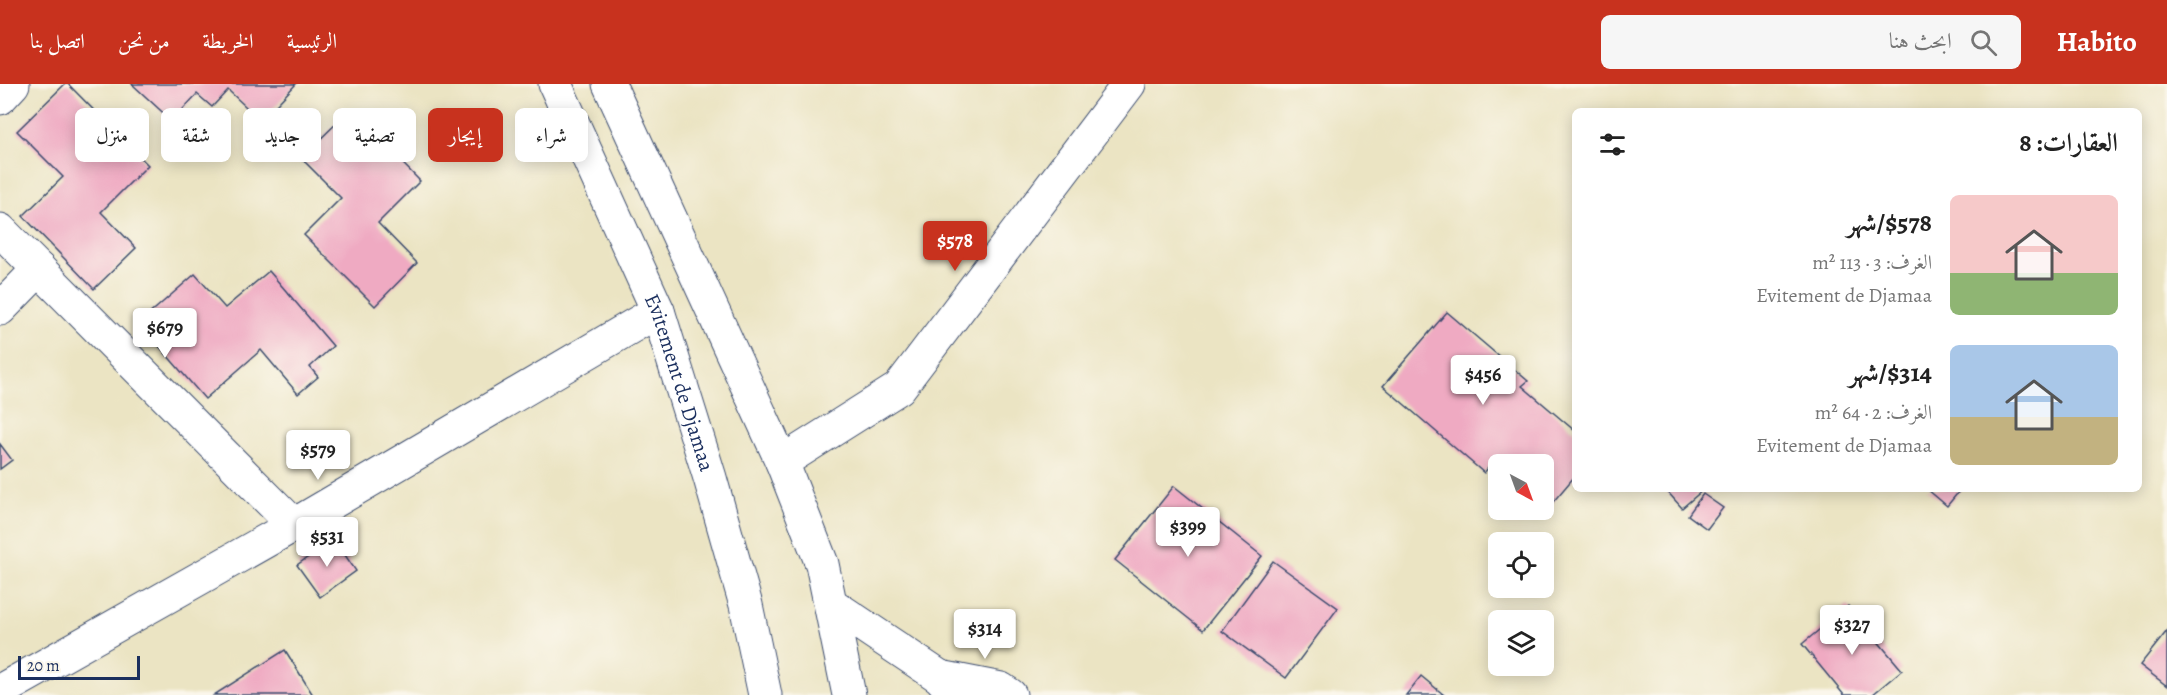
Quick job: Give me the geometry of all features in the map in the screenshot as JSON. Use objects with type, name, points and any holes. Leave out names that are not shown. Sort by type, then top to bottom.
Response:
[{"type":"street","points":[[0,98],[13,84]]},
{"type":"street","name":"Evitement de Djamaa","points":[[555,84],[658,311],[710,478],[746,605],[765,695]]},
{"type":"street","points":[[609,84],[782,462],[822,564],[849,695]]},
{"type":"street","points":[[782,462],[899,388],[1130,84]]},
{"type":"street","points":[[0,230],[294,525]]},
{"type":"street","points":[[0,309],[39,269]]},
{"type":"street","points":[[0,691],[294,525],[658,311]]},
{"type":"street","points":[[831,604],[948,686],[1001,689],[1010,695]]},
{"type":"building","points":[[65,84],[68,84],[92,108],[75,108],[75,162],[145,162],[148,165],[101,212],[136,248],[94,289],[23,216],[63,177],[17,131]]},
{"type":"building","points":[[132,84],[296,84],[273,108],[247,108],[228,90],[212,107],[197,94],[184,108],[161,108],[161,111]]},
{"type":"building","points":[[333,127],[333,162],[401,162],[420,181],[378,223],[417,263],[375,306],[304,235],[341,198],[305,162],[321,162],[321,138]]},
{"type":"building","points":[[269,271],[333,346],[310,367],[318,377],[298,394],[261,350],[205,399],[139,323],[195,274],[225,308]]},
{"type":"building","points":[[1447,312],[1528,381],[1522,386],[1572,428],[1572,480],[1554,501],[1554,454],[1488,454],[1488,468],[1484,473],[1383,386]]},
{"type":"building","points":[[0,444],[12,460],[0,469]]},
{"type":"building","points":[[1174,486],[1262,556],[1203,630],[1115,560]]},
{"type":"building","points":[[1668,492],[1701,492],[1682,508]]},
{"type":"building","points":[[1931,492],[1959,492],[1947,506]]},
{"type":"building","points":[[1703,494],[1723,508],[1707,529],[1688,515]]},
{"type":"building","points":[[334,539],[356,571],[320,597],[297,565]]},
{"type":"building","points":[[1273,561],[1338,608],[1286,678],[1222,631]]},
{"type":"building","points":[[1848,606],[1902,670],[1872,695],[1844,695],[1802,644]]},
{"type":"building","points":[[2167,631],[2167,686],[2140,665]]},
{"type":"building","points":[[285,650],[313,695],[214,695]]},
{"type":"building","points":[[1421,676],[1444,695],[1406,695]]}]
